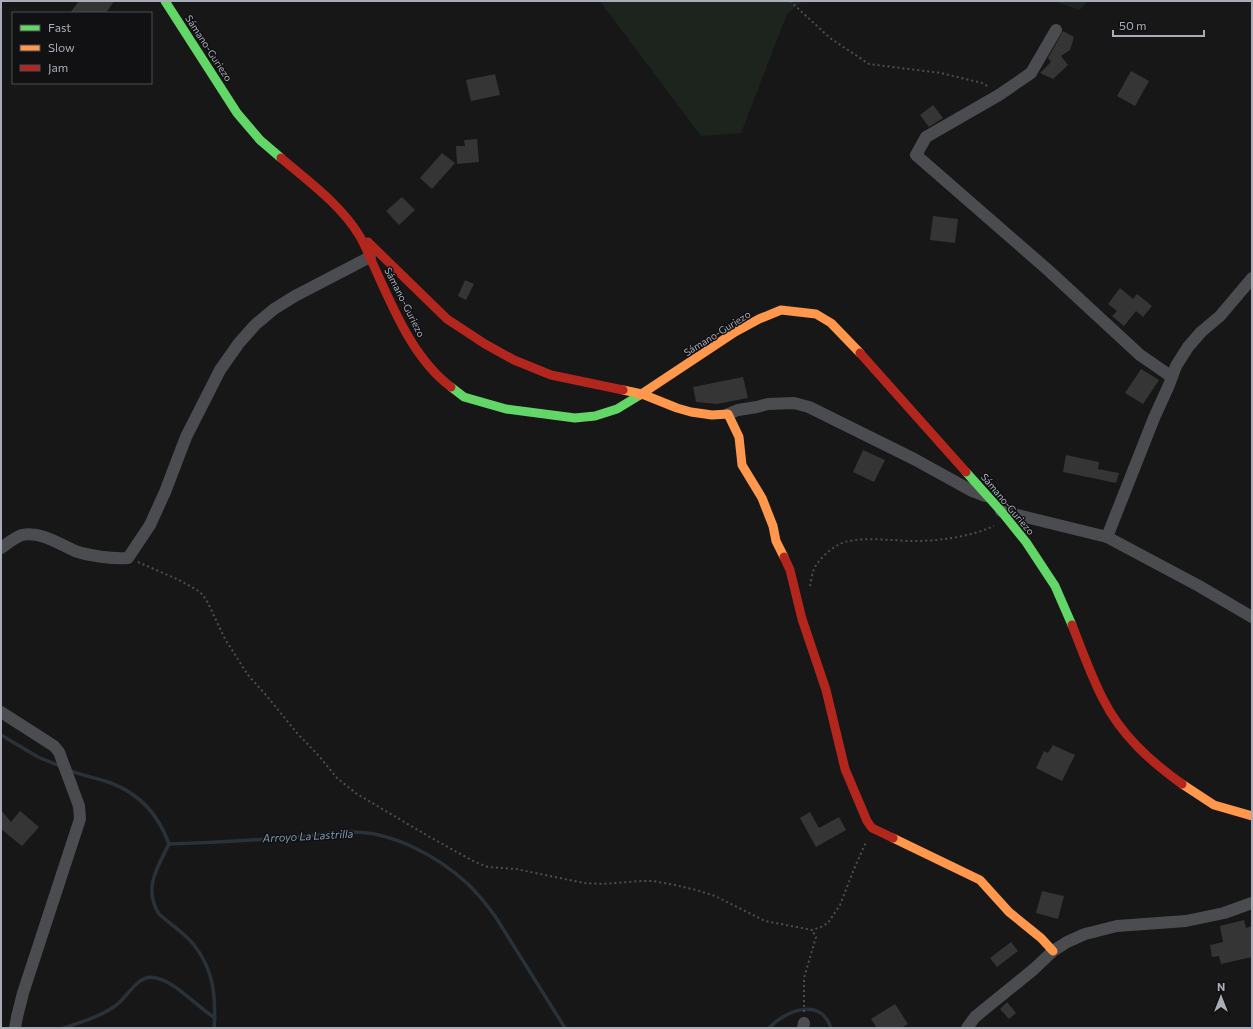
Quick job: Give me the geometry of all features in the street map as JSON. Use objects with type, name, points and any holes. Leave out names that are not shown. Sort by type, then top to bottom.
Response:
[{"type":"street","name":"Sámano-Guriezo","points":[[165,1],[237,113],[260,140],[323,194],[345,216],[356,231],[370,257],[406,333],[434,371],[444,382],[464,397],[506,409],[575,418],[594,416],[617,409],[735,332],[780,310],[816,314],[831,323],[1005,515],[1038,559],[1056,586],[1103,700],[1122,729],[1138,748],[1157,766],[1188,789],[1214,805],[1252,816]]},
{"type":"street","points":[[1056,30],[1031,73],[999,95],[926,137],[916,155],[1048,270],[1140,355],[1172,377]]},
{"type":"street","points":[[356,231],[447,319],[485,344],[514,360],[551,375],[642,394],[691,412],[712,415],[728,414],[738,410],[768,404],[794,403],[809,407],[914,459],[972,491],[989,498]]},
{"type":"street","points":[[1,548],[22,535],[35,535],[55,541],[76,551],[114,559],[128,558],[150,525],[165,492],[186,437],[220,370],[239,344],[255,325],[274,309],[295,296],[370,257]]},
{"type":"street","points":[[1107,537],[1176,366],[1200,332],[1220,316],[1252,278]]},
{"type":"street","points":[[728,414],[739,437],[742,465],[762,498],[776,541],[790,570],[802,619],[826,690],[845,769],[867,821],[872,828],[980,880],[1009,912],[1041,938],[1053,952]]},
{"type":"street","points":[[1005,515],[1107,537],[1252,616]]},
{"type":"street","points":[[1,712],[54,746],[59,752],[79,806],[80,820],[23,993],[15,1028]]},
{"type":"street","points":[[967,1028],[975,1017],[1053,952],[1067,942],[1085,934],[1117,926],[1186,921],[1224,913],[1252,903]]},
{"type":"path","points":[[790,1],[830,38],[869,64],[941,72],[982,83],[999,95]]},
{"type":"path","points":[[808,590],[814,569],[821,558],[838,545],[851,540],[946,540],[990,527],[1005,515]]},
{"type":"path","points":[[128,558],[179,580],[204,595],[225,639],[248,675],[337,778],[357,794],[428,836],[488,868],[516,869],[584,883],[602,884],[653,881],[675,885],[715,896],[765,921],[812,930],[828,923],[840,905],[872,828]]},
{"type":"path","points":[[804,1023],[804,978],[816,937],[812,930]]},
{"type":"shaded area","points":[[600,1],[803,1],[787,14],[741,133],[701,136]]},
{"type":"shaded area","points":[[1053,1],[1087,1],[1080,10]]},
{"type":"building","points":[[79,1],[114,1],[107,12],[71,12]]},
{"type":"building","points":[[1063,31],[1074,37],[1070,50],[1061,56],[1068,65],[1053,79],[1040,73],[1051,62],[1048,58]]},
{"type":"building","points":[[1131,71],[1149,81],[1135,106],[1117,96]]},
{"type":"building","points":[[495,74],[500,95],[471,101],[466,80]]},
{"type":"building","points":[[933,105],[943,118],[929,127],[920,115]]},
{"type":"building","points":[[477,139],[479,162],[457,164],[456,146],[465,146],[464,140]]},
{"type":"building","points":[[442,153],[455,163],[432,189],[420,178]]},
{"type":"building","points":[[402,197],[415,210],[399,225],[386,211]]},
{"type":"building","points":[[933,216],[958,219],[955,243],[930,240]]},
{"type":"building","points":[[465,280],[474,284],[466,300],[458,296]]},
{"type":"building","points":[[1120,288],[1133,299],[1137,294],[1152,306],[1143,317],[1136,311],[1124,326],[1112,316],[1117,311],[1108,304]]},
{"type":"building","points":[[1141,369],[1159,380],[1143,404],[1125,393]]},
{"type":"building","points":[[743,377],[748,398],[717,404],[696,402],[693,387]]},
{"type":"building","points":[[863,450],[885,460],[874,482],[853,472]]},
{"type":"building","points":[[1066,455],[1099,462],[1098,469],[1119,473],[1116,483],[1063,472]]},
{"type":"building","points":[[1053,745],[1075,755],[1062,781],[1036,768],[1044,751],[1048,753]]},
{"type":"building","points":[[1,810],[11,822],[20,811],[39,827],[22,846],[1,829]]},
{"type":"building","points":[[810,812],[819,828],[839,817],[846,830],[816,847],[800,818]]},
{"type":"building","points":[[1042,891],[1064,896],[1058,919],[1036,913]]},
{"type":"building","points":[[1244,920],[1246,928],[1252,926],[1252,957],[1221,964],[1219,956],[1212,957],[1210,945],[1223,942],[1220,926]]},
{"type":"building","points":[[1011,942],[1018,951],[997,967],[990,958]]},
{"type":"building","points":[[1007,1002],[1016,1013],[1009,1019],[1000,1009]]},
{"type":"building","points":[[895,1004],[908,1024],[901,1028],[877,1028],[871,1019]]},
{"type":"waterway","name":"Arroyo La Lastrilla","points":[[1,735],[38,757],[60,766]]},
{"type":"waterway","name":"Arroyo La Lastrilla","points":[[69,770],[111,783],[131,793],[154,815],[169,844]]},
{"type":"waterway","name":"Arroyo La Lastrilla","points":[[169,844],[253,840],[348,832],[381,835],[397,840],[428,855],[468,884],[495,916],[565,1028]]},
{"type":"waterway","points":[[169,844],[156,870],[152,887],[154,905],[159,914],[191,941],[201,954],[206,964],[210,974],[214,995],[214,1028]]},
{"type":"waterway","points":[[64,1028],[90,1019],[109,1010],[120,1002],[133,987],[143,979],[149,977],[164,980],[171,984],[215,1018]]},
{"type":"waterway","name":"Arroyo La Lastrilla","points":[[769,1028],[784,1016],[803,1010],[819,1012],[826,1018],[831,1028]]},
{"type":"traffic: fast","points":[[165,1],[237,113],[260,140],[281,158]]},
{"type":"traffic: fast","points":[[451,387],[464,397],[506,409],[575,418],[595,416],[617,409],[640,395]]},
{"type":"traffic: fast","points":[[966,472],[1026,542],[1055,586],[1072,625]]},
{"type":"traffic: slow","points":[[640,395],[735,332],[759,319],[781,310],[816,314],[831,323],[860,353]]},
{"type":"traffic: slow","points":[[623,390],[642,394],[691,412],[712,415],[728,414],[739,437],[742,465],[762,498],[773,526],[776,541],[784,557]]},
{"type":"traffic: slow","points":[[1182,784],[1214,805],[1252,816]]},
{"type":"traffic: slow","points":[[893,838],[980,880],[1009,912],[1041,938],[1053,951]]},
{"type":"traffic: jam","points":[[281,158],[343,213],[363,241],[404,330],[425,361],[437,375],[451,387]]},
{"type":"traffic: jam","points":[[368,242],[447,319],[485,344],[514,360],[551,375],[623,390]]},
{"type":"traffic: jam","points":[[860,353],[966,472]]},
{"type":"traffic: jam","points":[[784,557],[790,570],[802,619],[826,690],[845,769],[867,821],[872,828],[893,838]]},
{"type":"traffic: jam","points":[[1072,625],[1099,690],[1118,724],[1137,746],[1182,784]]}]
